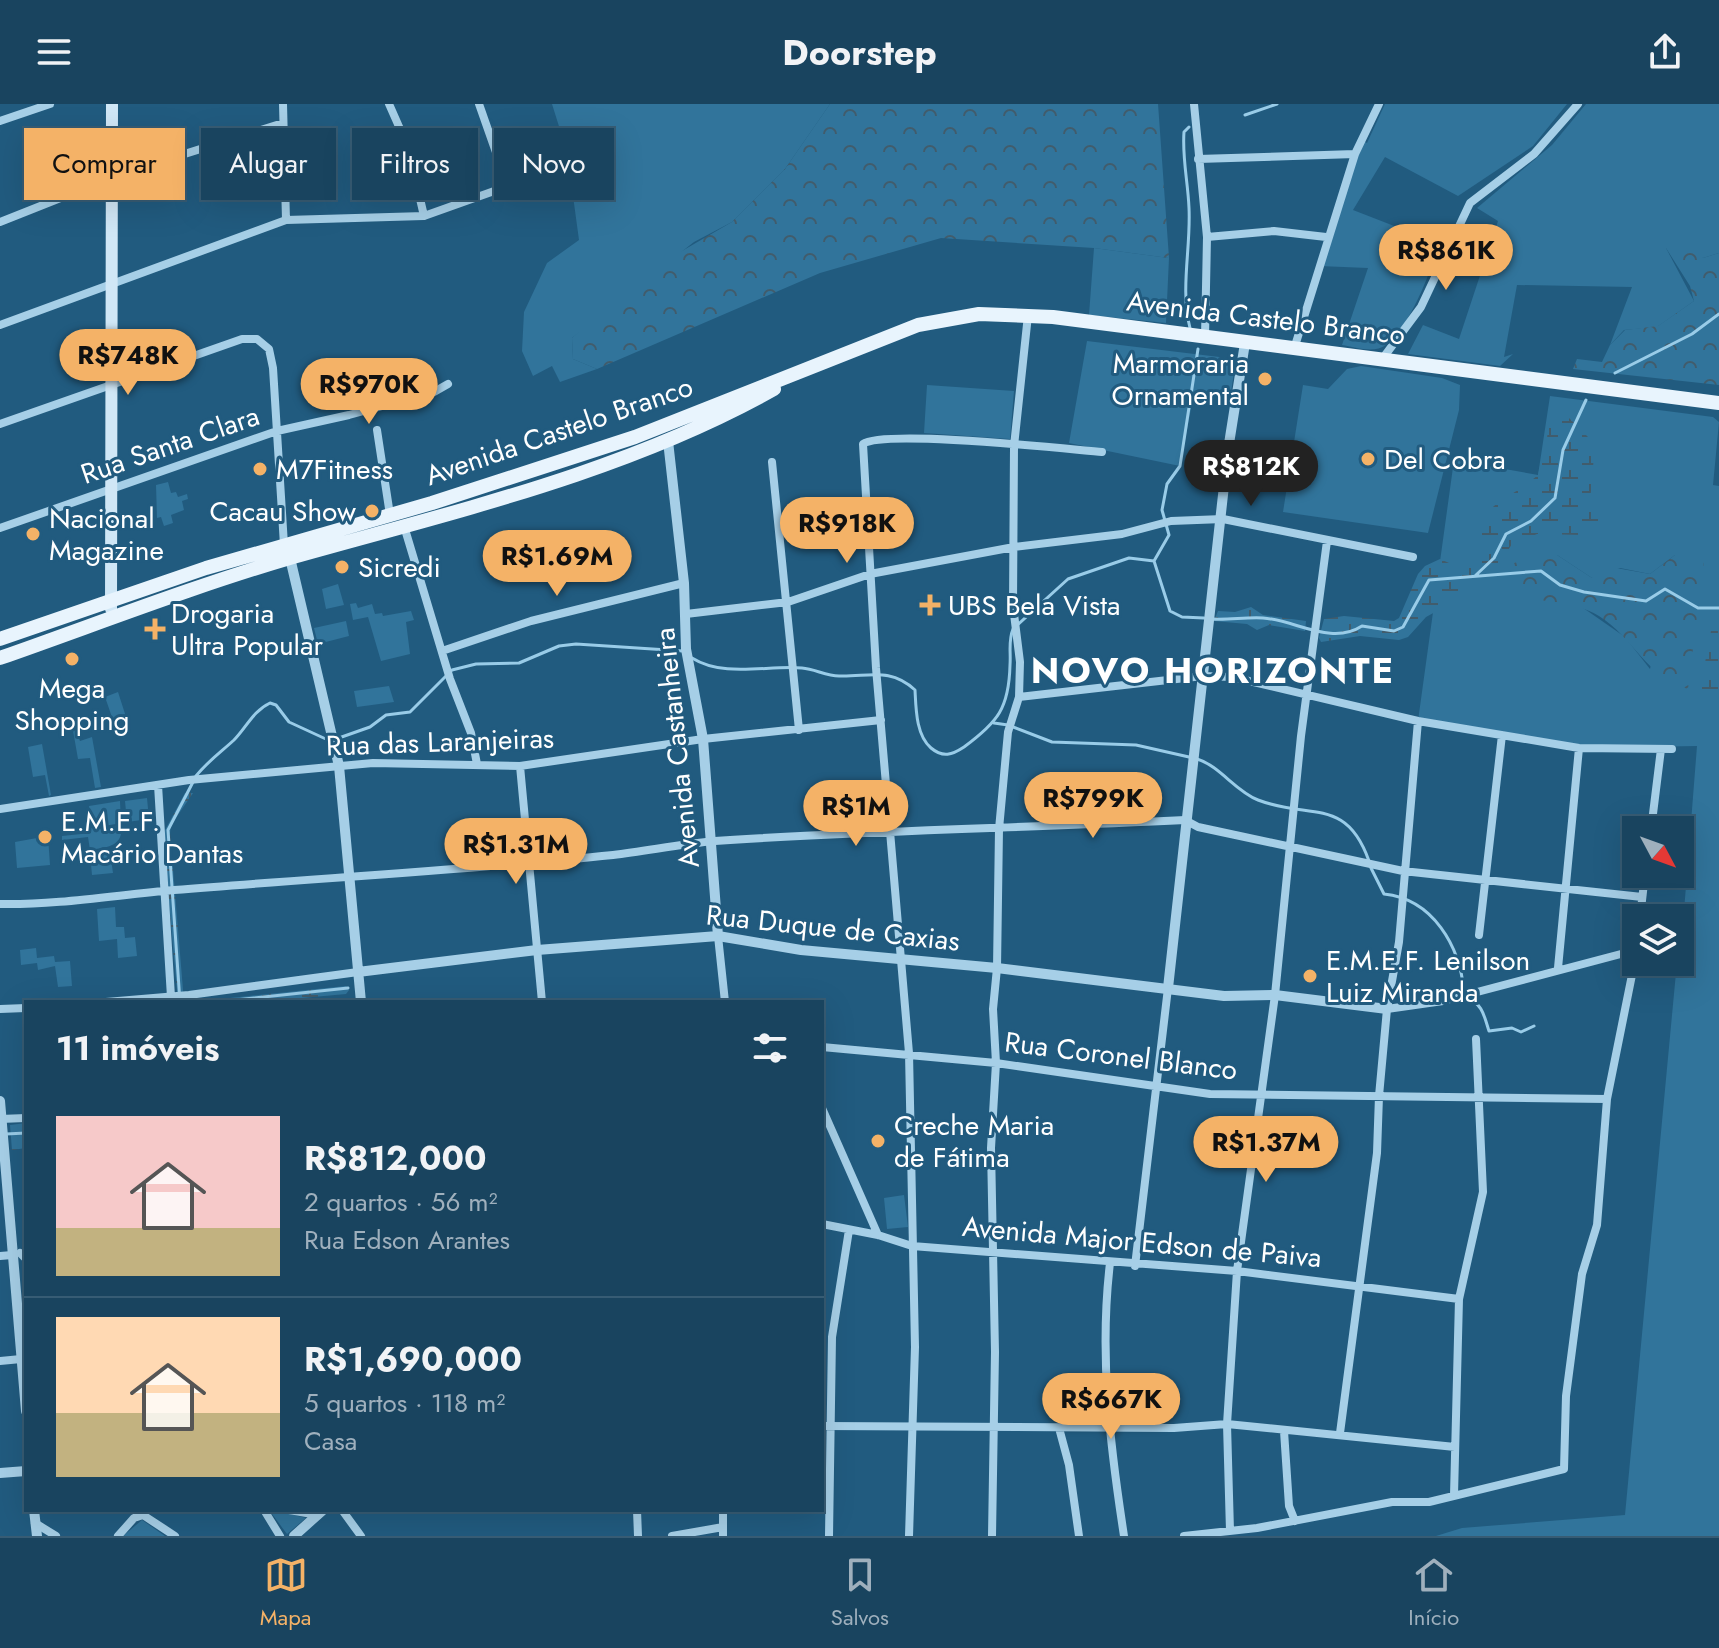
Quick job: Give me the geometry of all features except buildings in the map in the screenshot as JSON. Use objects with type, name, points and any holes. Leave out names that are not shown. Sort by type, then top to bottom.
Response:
[{"type":"main road","points":[[112,104],[112,128]]},
{"type":"main road","points":[[104,621],[111,611],[112,200]]},
{"type":"main road","name":"Avenida Castelo Branco","points":[[0,639],[111,599],[287,552],[399,517],[635,437],[933,322],[979,314],[1028,315],[1719,403]]},
{"type":"main road","name":"Avenida Castelo Branco","points":[[399,517],[597,467],[668,441],[813,368]]},
{"type":"main road","name":"Avenida Castelo Branco","points":[[0,658],[287,552]]},
{"type":"main road","points":[[32,628],[37,645]]},
{"type":"street","points":[[0,121],[50,104]]},
{"type":"street","points":[[283,104],[286,220]]},
{"type":"street","points":[[389,104],[408,147],[424,216]]},
{"type":"street","points":[[0,325],[286,220],[424,216],[497,190],[505,178],[479,104]]},
{"type":"street","points":[[1194,104],[1207,237],[1205,337]]},
{"type":"street","points":[[1294,349],[1326,237],[1355,154],[1379,104]]},
{"type":"street","points":[[1383,358],[1421,307],[1470,203],[1534,154],[1578,104]]},
{"type":"street","points":[[185,155],[283,123]]},
{"type":"street","points":[[1198,159],[1355,154]]},
{"type":"street","points":[[0,222],[57,200]]},
{"type":"street","points":[[1207,237],[1274,231],[1326,237]]},
{"type":"street","points":[[992,1536],[994,1251],[991,1148],[996,1063],[992,1018],[997,968],[999,829],[1008,732],[1019,697],[1014,446],[1028,315]]},
{"type":"street","points":[[0,424],[246,338],[257,339],[270,353],[287,552],[339,766],[361,1000]]},
{"type":"street","points":[[1135,1266],[1159,1085],[1185,820],[1223,519],[1228,450],[1245,343]]},
{"type":"street","name":"Rua Santa Clara","points":[[0,528],[277,431],[434,392],[448,384]]},
{"type":"street","points":[[377,430],[399,517],[449,675],[471,733],[477,764]]},
{"type":"street","points":[[909,1536],[915,1347],[909,1053],[876,668],[861,458],[863,444],[868,440],[889,439],[1102,452]]},
{"type":"street","name":"Avenida Castanheira","points":[[668,441],[684,583],[686,649],[703,739],[725,1000]]},
{"type":"street","points":[[772,462],[799,730]]},
{"type":"street","points":[[686,614],[788,602],[870,574],[1014,547],[1122,534],[1171,521],[1223,519],[1413,557]]},
{"type":"street","points":[[1230,1531],[1227,1424],[1237,1271],[1263,1093],[1306,695],[1327,541]]},
{"type":"street","points":[[442,651],[531,621],[684,583]]},
{"type":"street","points":[[1019,697],[1203,676],[1232,677],[1418,721],[1579,748],[1672,749]]},
{"type":"street","name":"Rua das Laranjeiras","points":[[0,809],[194,780],[339,766],[520,766],[703,739],[881,720]]},
{"type":"street","points":[[1340,1433],[1377,1153],[1387,1009],[1399,942],[1418,721]]},
{"type":"street","points":[[1479,935],[1502,735]]},
{"type":"street","points":[[1579,748],[1558,968],[1622,955]]},
{"type":"street","points":[[1653,816],[1661,749]]},
{"type":"street","points":[[520,766],[542,1000]]},
{"type":"street","points":[[158,785],[182,997]]},
{"type":"street","points":[[0,904],[32,905],[612,855],[713,841],[891,829],[999,829],[1185,820],[1198,827],[1291,844],[1403,871],[1642,897]]},
{"type":"street","points":[[1641,904],[1643,888]]},
{"type":"street","name":"Rua Duque de Caxias","points":[[136,1000],[182,997],[537,950],[718,936],[801,950],[997,968],[1224,996],[1275,995],[1387,1009],[1458,997],[1558,968]]},
{"type":"street","points":[[1184,1536],[1295,1521],[1361,1507],[1429,1502],[1564,1469],[1566,1396],[1582,1274],[1597,1225],[1607,1099],[1631,976]]},
{"type":"street","points":[[0,1009],[24,1008]]},
{"type":"street","points":[[1454,1495],[1459,1299],[1483,1192],[1479,1162],[1480,1097],[1476,1039]]},
{"type":"street","name":"Rua Coronel Blanco","points":[[824,1047],[996,1063],[1210,1094],[1263,1093],[1315,1098],[1607,1099]]},
{"type":"street","points":[[0,1101],[2,1153],[21,1255],[24,1390]]},
{"type":"street","points":[[824,1113],[878,1235]]},
{"type":"street","points":[[1,1121],[24,1118]]},
{"type":"street","name":"Avenida Major Edson de Paiva","points":[[824,1224],[878,1235],[912,1246],[1135,1266],[1237,1271],[1459,1299]]},
{"type":"street","points":[[829,1536],[827,1425],[832,1337],[849,1230]]},
{"type":"street","points":[[0,1256],[21,1255]]},
{"type":"street","points":[[1110,1263],[1104,1317],[1109,1425],[1124,1536]]},
{"type":"street","points":[[0,1361],[21,1359]]},
{"type":"street","points":[[827,1425],[1059,1428],[1109,1425],[1174,1428],[1227,1424],[1455,1447]]},
{"type":"street","points":[[1059,1428],[1069,1465],[1079,1536]]},
{"type":"street","points":[[1284,1431],[1289,1506],[1295,1521]]},
{"type":"street","points":[[0,1473],[24,1471]]},
{"type":"street","points":[[34,1512],[37,1536]]},
{"type":"street","points":[[265,1512],[280,1536]]},
{"type":"street","points":[[343,1512],[361,1536]]},
{"type":"street","points":[[637,1512],[638,1536]]},
{"type":"street","points":[[294,1536],[321,1513]]},
{"type":"street","points":[[118,1536],[134,1518],[143,1515],[175,1536]]},
{"type":"street","points":[[35,1523],[56,1536]]},
{"type":"street","points":[[672,1536],[723,1532]]},
{"type":"green space","points":[[552,104],[830,104],[785,169],[732,222],[694,242],[572,338],[573,359],[597,369],[560,382],[552,366],[533,376],[522,351],[524,312],[547,263],[579,240],[574,200],[614,200],[614,128],[560,128]]},
{"type":"green space","points":[[830,104],[1158,104],[1169,258],[1094,248],[941,238],[820,273],[597,369],[573,359],[572,338],[644,273],[732,222],[785,169]]},
{"type":"green space","points":[[1385,104],[1567,104],[1533,146],[1458,196],[1385,157],[1353,210],[1438,243],[1425,282],[1402,327],[1381,348],[1364,349],[1342,345],[1368,268],[1319,266],[1362,140],[1367,143]]},
{"type":"green space","points":[[1586,104],[1719,104],[1719,253],[1703,258],[1666,248],[1694,301],[1657,327],[1624,330],[1610,345],[1632,287],[1517,285],[1504,357],[1513,354],[1500,366],[1408,354],[1423,325],[1459,339],[1498,221],[1477,208],[1552,145]]},
{"type":"green space","points":[[1682,242],[1703,258],[1719,253],[1719,385],[1573,369],[1577,359],[1602,362],[1610,345],[1625,330],[1658,326],[1694,301],[1690,286],[1666,248]]},
{"type":"green space","points":[[1094,248],[1169,258],[1166,323],[1089,315]]},
{"type":"green space","points":[[1087,341],[1236,359],[1230,399],[1194,393],[1180,466],[1069,443]]},
{"type":"green space","points":[[1361,366],[1442,378],[1460,385],[1459,410],[1428,533],[1283,512],[1303,385],[1328,389],[1347,369]]},
{"type":"green space","points":[[927,385],[1014,391],[1010,439],[924,433]]},
{"type":"green space","points":[[1550,396],[1713,417],[1719,422],[1713,485],[1719,486],[1719,1536],[1436,1536],[1462,1528],[1625,1515],[1676,976],[1694,976],[1694,904],[1685,904],[1686,888],[1694,888],[1694,816],[1691,816],[1697,746],[1579,748],[1418,721],[1454,460],[1538,475]],"holes":[[[1557,555],[1592,578],[1620,568],[1650,574],[1675,555],[1650,669],[1625,637],[1579,605]]]},
{"type":"green space","points":[[1565,414],[1595,444],[1590,502],[1603,523],[1584,535],[1537,534],[1512,544],[1486,584],[1426,617],[1408,637],[1399,640],[1360,636],[1321,642],[1319,638],[1324,619],[1344,616],[1394,621],[1399,618],[1418,574],[1425,566],[1440,559],[1465,570],[1482,560],[1481,540],[1487,515],[1493,507],[1538,475],[1547,438],[1547,416]]},
{"type":"green space","points":[[168,482],[171,493],[176,492],[178,497],[187,494],[188,499],[182,501],[184,510],[171,515],[173,523],[164,526],[161,517],[157,518],[156,485]]},
{"type":"green space","points":[[1535,555],[1557,555],[1592,578],[1599,565],[1650,574],[1675,555],[1704,560],[1688,689],[1674,684],[1651,667],[1599,616],[1585,609],[1521,593],[1496,570]]},
{"type":"green space","points":[[338,584],[344,605],[326,609],[322,589]]},
{"type":"green space","points":[[356,603],[358,608],[372,604],[375,614],[382,613],[383,616],[411,611],[414,620],[406,622],[410,654],[381,661],[368,617],[353,620],[350,604]]},
{"type":"green space","points":[[1251,607],[1263,615],[1306,621],[1305,631],[1269,625],[1257,630],[1247,624],[1214,621],[1218,611],[1235,612]]},
{"type":"green space","points":[[1719,618],[1719,707],[1698,700],[1713,620]]},
{"type":"green space","points":[[346,621],[349,636],[318,644],[314,628]]},
{"type":"green space","points":[[389,686],[394,702],[357,707],[354,691]]},
{"type":"green space","points":[[118,692],[127,720],[114,723],[105,697]]},
{"type":"green space","points":[[71,719],[80,741],[92,737],[101,787],[95,788],[90,758],[78,759]]},
{"type":"green space","points":[[42,744],[49,796],[45,775],[33,777],[28,747]]},
{"type":"green space","points":[[185,793],[193,793],[171,825],[170,833],[184,1000],[178,1000],[163,834]]},
{"type":"green space","points":[[147,798],[149,819],[127,822],[125,801]]},
{"type":"green space","points":[[120,801],[121,823],[99,827],[104,833],[108,828],[121,825],[120,838],[113,845],[90,850],[88,837],[62,840],[62,836],[91,833],[89,806]]},
{"type":"green space","points":[[48,836],[50,865],[17,868],[15,842]]},
{"type":"green space","points":[[110,852],[113,873],[92,875],[90,854]]},
{"type":"green space","points":[[115,907],[116,927],[124,927],[125,938],[135,937],[137,956],[118,958],[117,939],[99,941],[97,909]]},
{"type":"green space","points":[[36,948],[37,958],[54,956],[55,962],[70,961],[72,986],[58,987],[55,966],[38,970],[37,963],[21,965],[20,950]]},
{"type":"green space","points":[[346,986],[349,990],[346,994],[279,1000],[211,1000]]},
{"type":"green space","points":[[24,1123],[24,1148],[12,1150],[10,1125]]},
{"type":"green space","points":[[904,1195],[908,1227],[887,1229],[884,1198]]},
{"type":"green space","points":[[270,1512],[306,1518],[287,1534]]},
{"type":"green space","points":[[142,1520],[165,1536],[123,1536]]},
{"type":"waterway","points":[[1245,115],[1277,104]]},
{"type":"waterway","points":[[1189,127],[1184,132],[1184,161],[1189,208],[1186,298],[1190,328]]},
{"type":"waterway","points":[[1615,373],[1692,334],[1719,314]]},
{"type":"waterway","points":[[1154,561],[1169,535],[1162,510],[1167,484],[1180,466],[1198,349]]},
{"type":"waterway","points":[[1476,575],[1494,558],[1506,534],[1531,521],[1555,498],[1563,450],[1586,400]]},
{"type":"waterway","points":[[692,658],[718,668],[802,668],[834,676],[879,675],[897,678],[915,690],[918,721],[926,743],[940,753],[951,753],[976,738],[999,713],[1007,692],[1013,629],[1068,579],[1129,558],[1154,561]]},
{"type":"waterway","points":[[1154,561],[1170,611],[1182,617],[1204,618]]},
{"type":"waterway","points":[[1212,619],[1263,618],[1326,633],[1350,631],[1362,626],[1394,631],[1403,627],[1429,580],[1541,571],[1560,585],[1584,592],[1646,601],[1665,589],[1698,608],[1719,608]]},
{"type":"waterway","points":[[336,739],[370,727],[386,715],[410,712],[452,670],[476,664],[519,663],[559,646],[576,644],[683,651]]},
{"type":"waterway","points":[[196,776],[234,740],[259,710],[270,703],[276,705],[289,722],[328,740]]},
{"type":"waterway","points":[[994,723],[1008,725],[1052,742],[1136,745],[1189,757]]},
{"type":"waterway","points":[[1197,759],[1258,800],[1337,818],[1360,841],[1369,861]]},
{"type":"waterway","points":[[180,1000],[168,830],[193,782]]},
{"type":"waterway","points":[[1371,868],[1384,894],[1417,905],[1441,928],[1457,958],[1464,992]]},
{"type":"waterway","points":[[236,1000],[348,988]]},
{"type":"waterway","points":[[1467,998],[1480,1007],[1489,1031],[1512,1028],[1521,1032],[1534,1026]]},
{"type":"waterway","points":[[6,1134],[24,1133]]},
{"type":"place","name":"Marmoraria Ornamental","points":[[1265,379]]},
{"type":"place","name":"Del Cobra","points":[[1368,459]]},
{"type":"place","name":"M7Fitness","points":[[260,469]]},
{"type":"place","name":"Cacau Show","points":[[372,511]]},
{"type":"place","name":"Nacional Magazine","points":[[33,534]]},
{"type":"place","name":"Sicredi","points":[[342,567]]},
{"type":"place","name":"UBS Bela Vista","points":[[930,605]]},
{"type":"place","name":"Drogaria Ultra Popular","points":[[155,629]]},
{"type":"place","name":"Mega Shopping","points":[[72,659]]},
{"type":"place","name":"E.M.E.F. Macário Dantas","points":[[45,837]]},
{"type":"place","name":"E.M.E.F. Lenilson Luiz Miranda","points":[[1310,976]]},
{"type":"place","name":"Creche Maria de Fátima","points":[[878,1141]]},
{"type":"district","name":"NOVO HORIZONTE","points":[[1213,670]]}]
